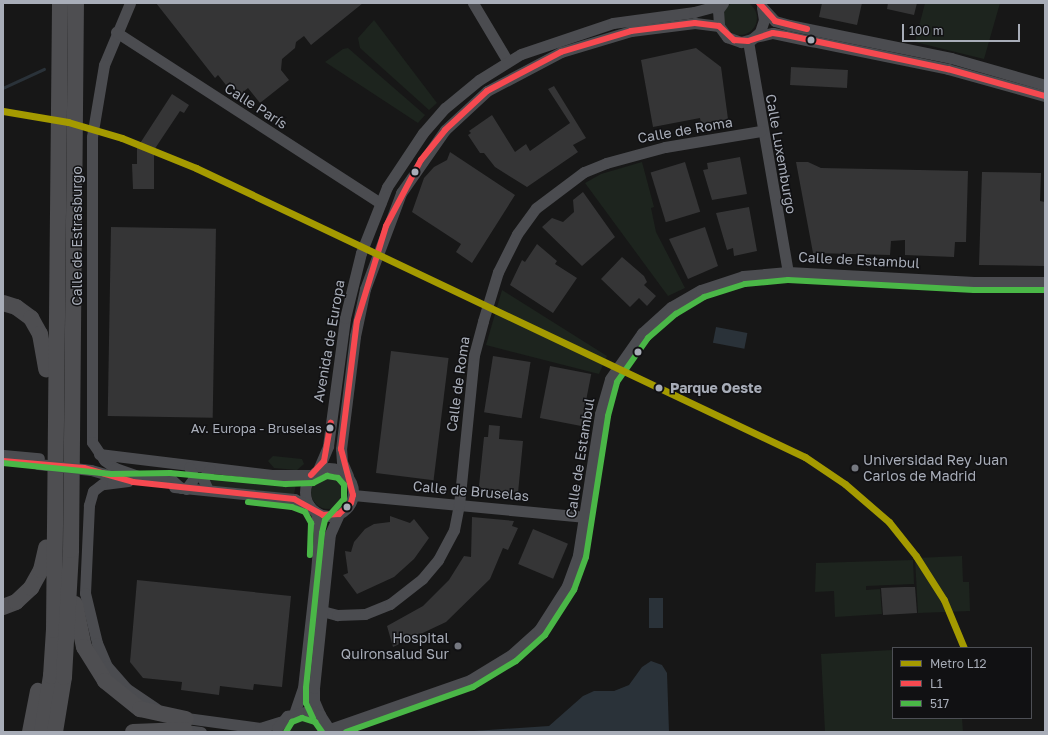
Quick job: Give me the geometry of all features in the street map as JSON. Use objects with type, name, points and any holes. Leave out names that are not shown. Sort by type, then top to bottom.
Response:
[{"type":"highway","points":[[42,732],[51,676],[54,616],[60,3]]},
{"type":"highway","points":[[55,732],[64,677],[71,550],[76,3]]},
{"type":"highway","points":[[75,157],[80,120],[83,26],[87,3]]},
{"type":"highway","points":[[30,732],[40,682],[46,548],[46,368],[58,90]]},
{"type":"highway","points":[[3,303],[16,307],[31,318],[40,334],[46,368]]},
{"type":"highway","points":[[3,607],[16,602],[31,588],[40,570],[46,548]]},
{"type":"highway","points":[[71,550],[77,620],[84,647],[96,670],[117,693],[140,709],[185,725]]},
{"type":"highway","points":[[133,732],[185,725]]},
{"type":"street","name":"Calle de Estrasburgo","points":[[112,466],[92,445],[92,137],[96,100],[116,32],[130,3]]},
{"type":"street","points":[[473,3],[508,60]]},
{"type":"street","points":[[722,4],[719,26],[727,37],[751,39],[773,33],[948,69],[1045,96]]},
{"type":"street","name":"Avenida de Europa","points":[[315,472],[328,446],[350,294],[380,203],[400,166],[434,120],[479,80],[508,60],[596,27],[722,4]]},
{"type":"street","points":[[751,39],[764,20],[760,5]]},
{"type":"street","points":[[760,5],[775,21],[789,25],[951,58],[1045,85]]},
{"type":"street","name":"Avenida de Europa","points":[[348,476],[342,462],[342,449],[355,336],[365,289],[401,193],[444,130],[487,91],[561,52],[631,31],[696,23],[719,26]]},
{"type":"street","name":"Calle París","points":[[116,32],[380,203]]},
{"type":"street","name":"Calle Luxemburgo","points":[[751,39],[761,131],[788,272]]},
{"type":"street","name":"Calle de Roma","points":[[322,611],[337,615],[364,614],[390,604],[422,579],[438,560],[454,530],[459,505],[474,355],[498,272],[517,234],[536,208],[584,172],[606,163],[665,147],[761,131]]},
{"type":"street","name":"Calle de Estambul","points":[[330,730],[470,680],[511,655],[539,630],[567,586],[578,555],[586,516],[600,414],[616,366],[642,333],[671,307],[701,290],[744,276],[788,272],[974,282],[1045,282]]},
{"type":"street","points":[[99,454],[170,465],[286,476],[334,468],[348,476],[353,495],[349,506],[339,514],[330,534],[314,688],[314,701],[320,716],[330,730]]},
{"type":"street","points":[[3,455],[92,467],[170,465]]},
{"type":"street","points":[[3,461],[39,461]]},
{"type":"street","points":[[112,466],[133,475],[172,480],[184,489]]},
{"type":"street","points":[[92,467],[128,481],[184,489],[294,499],[323,515],[339,514]]},
{"type":"street","points":[[184,489],[194,478],[189,467]]},
{"type":"street","points":[[208,490],[203,479],[210,469]]},
{"type":"street","points":[[185,725],[260,728],[278,727],[295,711],[304,688],[316,573],[319,533],[312,509],[305,493],[315,472]]},
{"type":"street","points":[[128,481],[98,485],[93,491],[89,505],[85,593],[97,643],[107,666],[126,688],[150,705],[185,725],[201,732]]},
{"type":"street","name":"Calle de Bruselas","points":[[353,495],[586,516]]},
{"type":"street","points":[[295,711],[308,711],[320,716]]},
{"type":"shaded area","points":[[743,1],[752,6],[756,11],[756,25],[752,30],[747,34],[737,35],[733,34],[724,25],[723,15],[724,11],[733,2]]},
{"type":"shaded area","points":[[925,3],[1000,3],[984,59],[915,42]]},
{"type":"shaded area","points":[[374,20],[437,103],[429,110],[360,48],[358,38]]},
{"type":"shaded area","points":[[348,48],[425,115],[418,123],[325,62],[343,49]]},
{"type":"shaded area","points":[[642,162],[654,207],[651,208],[656,232],[685,288],[668,296],[585,183],[601,174]]},
{"type":"shaded area","points":[[502,290],[607,356],[599,374],[486,345]]},
{"type":"shaded area","points":[[716,327],[747,333],[744,349],[713,343]]},
{"type":"shaded area","points":[[273,456],[302,459],[304,464],[297,470],[274,468],[268,461]]},
{"type":"shaded area","points":[[214,474],[294,482],[296,485],[294,494],[211,486],[208,483],[209,476]]},
{"type":"shaded area","points":[[325,475],[331,475],[335,476],[342,482],[345,492],[344,499],[338,506],[331,509],[325,509],[321,508],[314,502],[311,495],[311,489],[312,485],[318,478]]},
{"type":"shaded area","points":[[962,556],[963,582],[969,582],[970,611],[918,613],[915,558]]},
{"type":"shaded area","points":[[913,560],[914,584],[866,586],[866,590],[880,589],[882,614],[835,617],[834,591],[815,592],[816,563]]},
{"type":"shaded area","points":[[649,598],[663,598],[663,628],[649,628]]},
{"type":"shaded area","points":[[892,650],[892,719],[962,719],[963,732],[825,732],[821,654]]},
{"type":"shaded area","points":[[651,661],[662,665],[667,673],[669,732],[459,732],[549,726],[583,696],[594,691],[614,691],[629,685],[642,667]]},
{"type":"shaded area","points":[[308,716],[321,724],[325,732],[281,732],[293,718]]},
{"type":"building","points":[[156,3],[363,3],[311,45],[304,36],[296,42],[295,48],[282,59],[281,70],[289,80],[260,103],[248,88],[241,94],[230,82],[226,85],[218,75],[215,78]]},
{"type":"building","points":[[822,3],[862,3],[857,25],[819,17]]},
{"type":"building","points":[[888,3],[917,3],[914,15],[887,9]]},
{"type":"building","points":[[696,48],[721,67],[728,119],[701,124],[700,118],[653,127],[641,60]]},
{"type":"building","points":[[791,67],[848,70],[847,88],[790,85]]},
{"type":"building","points":[[554,86],[586,138],[573,145],[578,152],[527,187],[495,167],[484,153],[480,153],[468,135],[471,133],[469,131],[492,115],[515,152],[526,144],[530,151],[570,123],[548,89]]},
{"type":"building","points":[[172,94],[189,105],[184,113],[180,111],[154,150],[154,189],[133,189],[132,164],[137,164],[137,148]]},
{"type":"building","points":[[450,152],[515,195],[472,263],[456,252],[461,244],[412,212],[424,178],[434,167],[447,160]]},
{"type":"building","points":[[740,157],[747,194],[712,200],[703,170],[708,169],[707,163]]},
{"type":"building","points":[[685,162],[700,212],[666,222],[651,173]]},
{"type":"building","points":[[796,162],[808,162],[821,168],[968,171],[966,242],[955,242],[954,257],[905,255],[905,240],[891,241],[890,255],[813,253]]},
{"type":"building","points":[[982,172],[1041,173],[1040,201],[1045,202],[1045,266],[979,265]]},
{"type":"building","points":[[583,192],[615,237],[582,266],[542,227],[552,218],[563,222],[574,212],[573,200]]},
{"type":"building","points":[[749,207],[757,251],[734,256],[733,248],[727,250],[716,213]]},
{"type":"building","points":[[111,227],[216,229],[213,418],[108,416]]},
{"type":"building","points":[[705,227],[718,266],[688,279],[669,239]]},
{"type":"building","points":[[537,244],[557,261],[555,264],[577,278],[553,313],[510,285],[522,260],[525,262]]},
{"type":"building","points":[[622,257],[644,276],[647,282],[644,285],[656,296],[647,306],[639,298],[630,307],[601,279]]},
{"type":"building","points":[[391,351],[449,358],[434,480],[376,473]]},
{"type":"building","points":[[493,356],[531,362],[522,418],[484,412]]},
{"type":"building","points":[[550,366],[591,374],[581,426],[540,418]]},
{"type":"building","points":[[489,425],[500,426],[499,439],[523,441],[518,493],[483,490],[479,486],[484,437],[488,437]]},
{"type":"building","points":[[390,516],[410,523],[414,519],[429,538],[414,559],[394,577],[357,594],[343,575],[348,573],[345,551],[351,552],[354,542],[365,529],[374,524],[390,522]]},
{"type":"building","points":[[472,517],[514,521],[512,526],[518,528],[508,550],[503,548],[490,579],[446,622],[393,647],[387,626],[423,606],[449,580],[464,556],[471,557]]},
{"type":"building","points":[[533,529],[568,544],[553,579],[518,564]]},
{"type":"building","points":[[137,580],[291,596],[282,687],[254,684],[253,690],[220,686],[219,695],[181,690],[182,682],[143,678],[130,662]]},
{"type":"building","points":[[915,587],[917,613],[883,615],[881,588]]},
{"type":"waterway","points":[[3,88],[44,69]]},
{"type":"metro line","name":"L12","points":[[3,111],[68,122],[122,138],[196,168],[805,457],[845,484],[889,522],[916,556],[944,600],[964,647]]},
{"type":"transit line","name":"L1","points":[[759,3],[775,21],[807,29]]},
{"type":"transit line","name":"L1","points":[[3,461],[84,468],[133,482],[294,499],[323,515],[339,514],[351,503],[353,495],[341,449],[357,321],[386,226],[421,160],[445,130],[487,91],[561,52],[631,31],[695,23],[719,26]]},
{"type":"transit line","name":"L1","points":[[719,26],[734,40],[748,41],[773,33],[786,35],[948,69],[1045,96]]},
{"type":"transit line","name":"517","points":[[346,732],[473,687],[516,661],[545,635],[574,590],[586,557],[608,416],[617,382],[648,338],[676,314],[704,297],[745,284],[788,280],[974,290],[1045,290]]},
{"type":"transit line","name":"L1","points":[[311,475],[324,461],[331,423]]},
{"type":"transit line","name":"517","points":[[3,463],[111,474],[170,473],[285,484],[313,483],[327,476],[338,478],[344,485],[344,499],[325,520],[322,533],[306,688],[306,703],[313,718]]},
{"type":"transit line","name":"517","points":[[248,502],[292,507],[305,512],[311,523],[310,555]]},
{"type":"transit line","name":"517","points":[[286,732],[292,722],[302,718],[315,722],[322,732]]},
{"type":"place","name":"Parque Oeste","points":[[659,388]]},
{"type":"place","name":"Av. Europa - Bruselas","points":[[330,428]]},
{"type":"place","name":"Universidad Rey Juan Carlos de Madrid","points":[[855,468]]},
{"type":"place","name":"Hospital Quironsalud Sur","points":[[458,646]]}]
